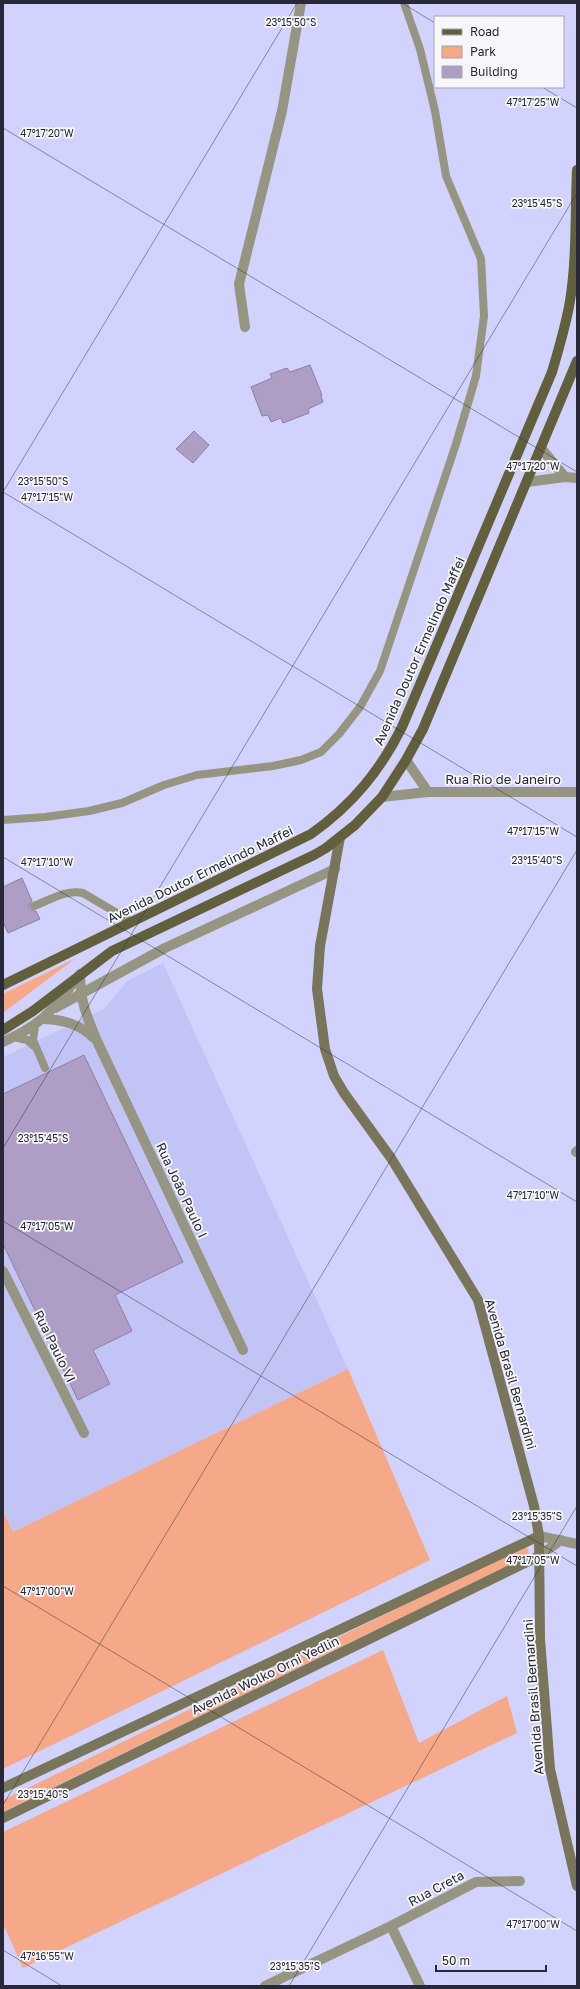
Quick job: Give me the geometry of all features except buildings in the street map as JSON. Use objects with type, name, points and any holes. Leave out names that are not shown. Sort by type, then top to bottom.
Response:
[{"type":"main road","name":"Avenida Doutor Ermelindo Maffei","points":[[3,985],[311,834],[331,820],[355,797],[378,769],[391,749],[402,727],[554,365],[566,324],[573,281],[577,170]]},
{"type":"main road","points":[[3,1030],[33,1011],[80,974],[112,952],[314,856],[355,825],[382,797],[406,760],[423,729],[577,361]]},
{"type":"street","points":[[245,328],[239,284],[282,111],[301,3]]},
{"type":"street","points":[[541,448],[565,477]]},
{"type":"street","points":[[527,482],[565,477],[577,478]]},
{"type":"street","name":"Rua Rio de Janeiro","points":[[406,760],[428,792]]},
{"type":"street","name":"Rua Rio de Janeiro","points":[[382,797],[428,792],[577,792]]},
{"type":"street","name":"Avenida Brasil Bernardini","points":[[340,837],[320,946],[318,989],[321,1023],[329,1063],[344,1094],[391,1158],[478,1300],[534,1506],[539,1536],[540,1639],[550,1769],[577,1886]]},
{"type":"street","points":[[55,1008],[165,948],[335,869]]},
{"type":"street","points":[[3,1042],[35,1026],[44,1019],[55,1008],[80,974]]},
{"type":"street","name":"Rua João Paulo I","points":[[80,974],[80,994],[84,1009],[97,1041],[243,1350]]},
{"type":"street","name":"Rua João Paulo I","points":[[44,1019],[62,1020],[76,1024],[85,1029],[97,1041]]},
{"type":"street","name":"Rua Paulo VI","points":[[3,1271],[84,1433]]},
{"type":"street","points":[[539,1536],[577,1544]]},
{"type":"street","name":"Avenida Wolko Orni Yedlin","points":[[3,1788],[539,1536]]},
{"type":"street","points":[[539,1556],[561,1540]]},
{"type":"street","name":"Avenida Wolko Orni Yedlin","points":[[3,1818],[539,1556]]},
{"type":"street","name":"Rua Creta","points":[[265,1986],[391,1926],[476,1882],[520,1881]]},
{"type":"street","points":[[391,1926],[420,1986]]},
{"type":"lane","points":[[3,820],[45,817],[89,811],[122,803],[164,785],[197,775],[273,766],[301,760],[321,752],[339,734],[360,707],[380,671],[476,376],[484,316],[481,259],[446,176],[420,49],[404,3]]},
{"type":"lane","points":[[34,906],[68,892],[76,891],[83,893],[132,922]]},
{"type":"lane","points":[[35,1026],[33,1040],[35,1048],[45,1068]]},
{"type":"lane","points":[[14,1037],[27,1040],[35,1048]]},
{"type":"shaded area","points":[[163,963],[348,1369],[13,1532],[3,1511],[3,1057],[104,1009],[127,981]]},
{"type":"green space","points":[[76,958],[3,1013],[3,994]]},
{"type":"green space","points":[[348,1369],[430,1560],[3,1769],[3,1511],[13,1532]]},
{"type":"green space","points":[[524,1547],[528,1549],[529,1555],[526,1557],[3,1812],[3,1800]]},
{"type":"green space","points":[[383,1650],[419,1743],[507,1696],[517,1733],[23,1968],[3,1924],[3,1832]]}]
